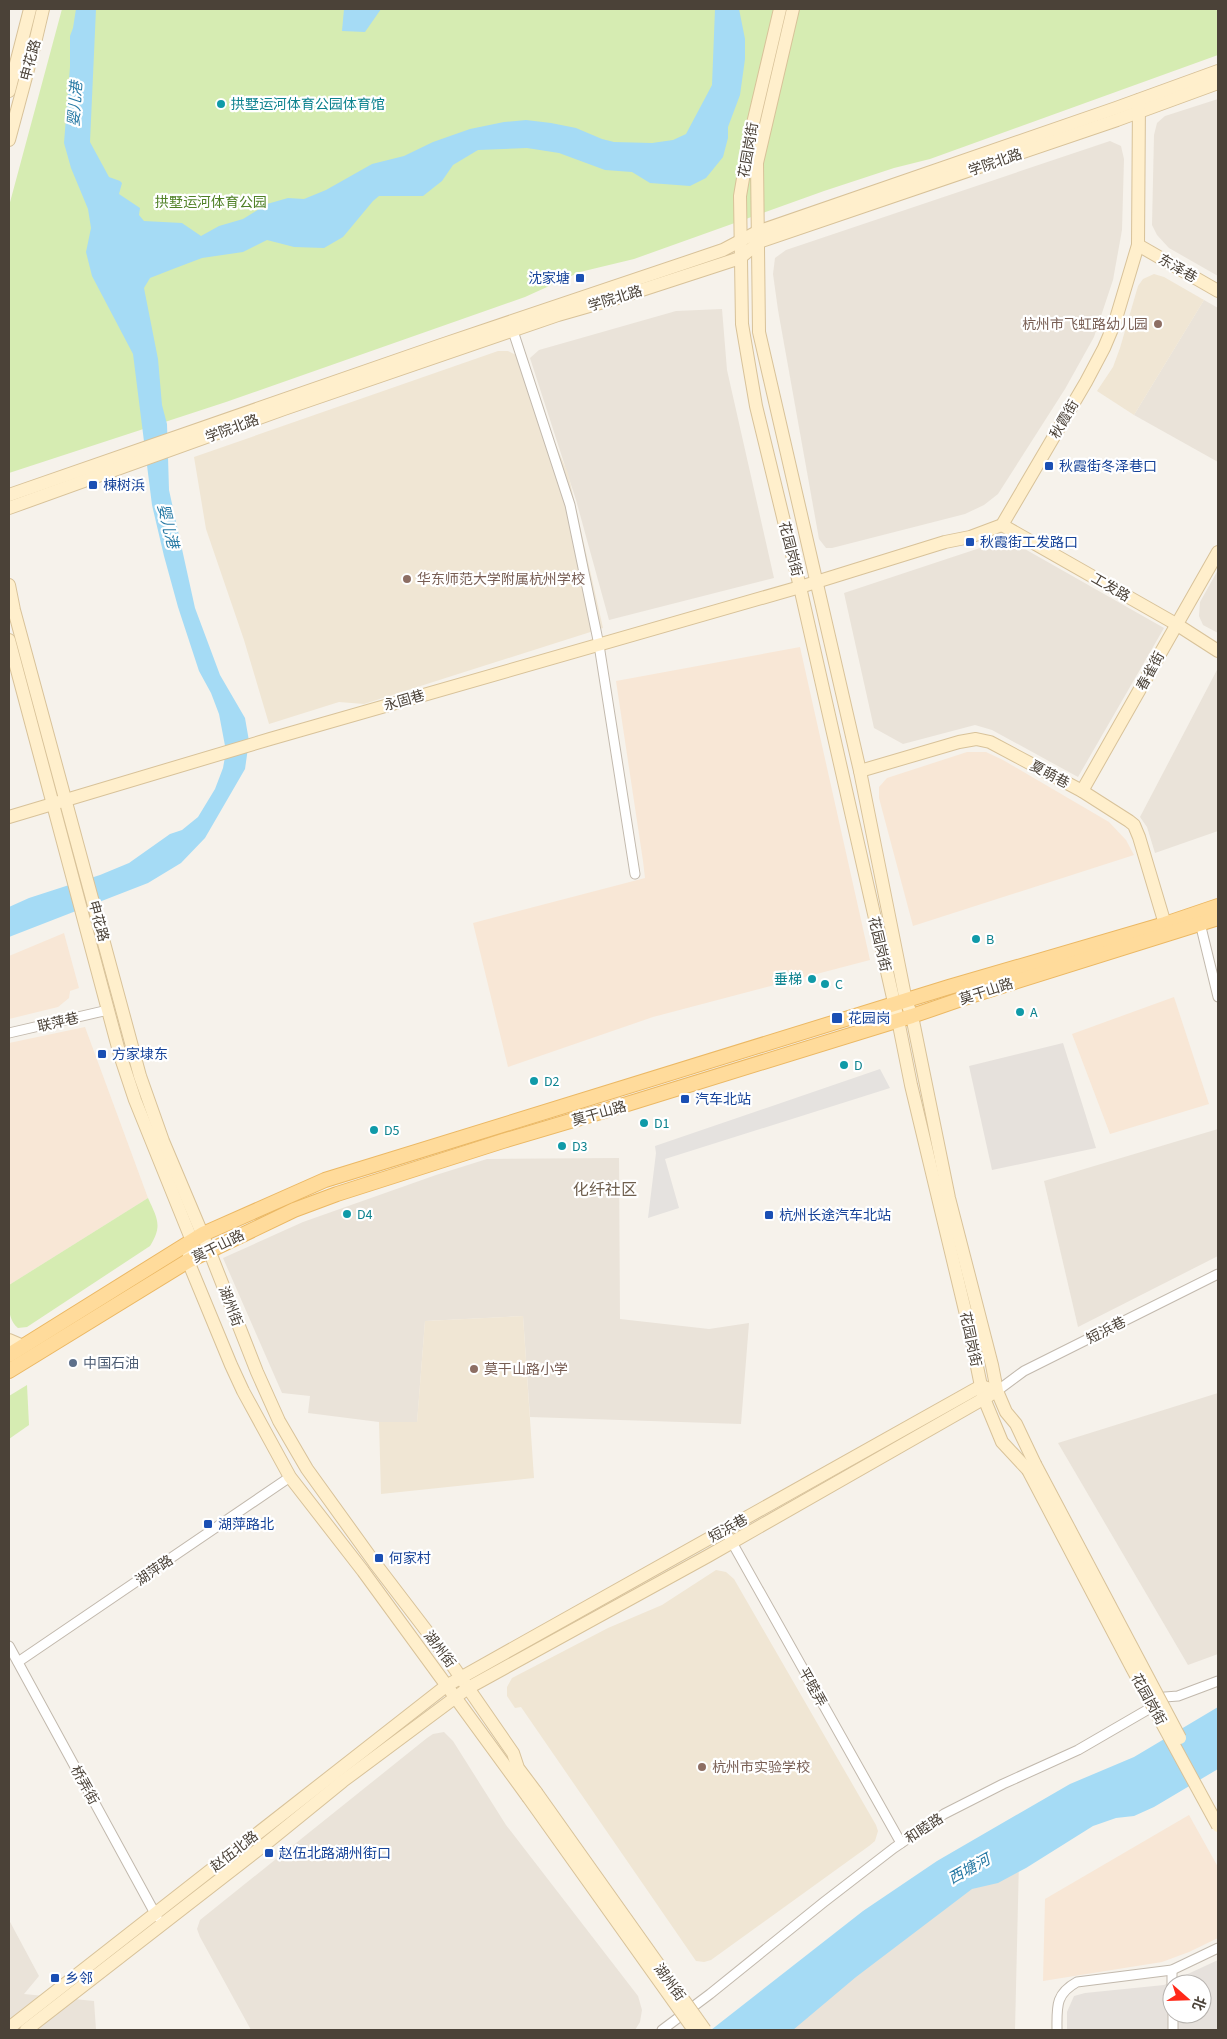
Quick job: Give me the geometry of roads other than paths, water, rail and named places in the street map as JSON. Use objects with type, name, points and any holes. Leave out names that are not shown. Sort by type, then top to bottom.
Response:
[{"type":"main road","name":"莫干山路","points":[[9,1355],[197,1238],[325,1180],[900,1003],[1165,924],[1218,906]]},
{"type":"main road","name":"莫干山路","points":[[9,1371],[188,1261],[294,1210],[337,1194],[503,1141],[633,1103],[1218,918]]},
{"type":"street","name":"申花路","points":[[10,85],[30,9]]},
{"type":"street","name":"申花路","points":[[9,140],[43,9]]},
{"type":"street","name":"花园岗街","points":[[780,9],[751,132],[740,196],[742,324],[756,406],[900,1003],[997,1391],[1006,1412],[1016,1424],[1032,1467],[1132,1668],[1218,1826]]},
{"type":"street","name":"花园岗街","points":[[794,9],[757,163],[759,332],[860,771],[900,1003]]},
{"type":"street","name":"学院北路","points":[[1139,106],[1218,71]]},
{"type":"street","name":"学院北路","points":[[9,508],[120,467],[175,443],[423,351],[723,250],[740,240],[758,237],[1139,106],[1218,83]]},
{"type":"street","name":"秋霞街","points":[[1002,525],[1104,348],[1115,322],[1138,245],[1139,106]]},
{"type":"street","name":"学院北路","points":[[9,496],[139,451],[175,443],[513,330],[740,258],[758,237]]},
{"type":"street","name":"东泽巷","points":[[1138,245],[1218,291]]},
{"type":"street","points":[[513,330],[568,496],[599,644],[635,874]]},
{"type":"street","points":[[800,587],[945,542],[970,537],[1002,525]]},
{"type":"street","name":"工发路","points":[[1002,525],[1176,624],[1218,651]]},
{"type":"street","name":"春雀街","points":[[1082,791],[1218,552]]},
{"type":"street","name":"申花路","points":[[9,585],[14,610],[140,1076],[197,1238]]},
{"type":"street","name":"永固巷","points":[[9,817],[270,739],[800,587]]},
{"type":"street","name":"申花路","points":[[9,640],[108,1010],[135,1100],[197,1238],[209,1250]]},
{"type":"street","name":"夏萌巷","points":[[860,771],[959,742],[976,739],[990,742],[1082,791],[1134,825],[1165,924]]},
{"type":"street","points":[[1200,924],[1218,997]]},
{"type":"street","name":"联萍巷","points":[[9,1033],[108,1010]]},
{"type":"street","name":"花园岗街","points":[[905,1018],[911,1085],[969,1327],[982,1392],[1002,1442],[1032,1467],[1218,1809]]},
{"type":"street","points":[[188,1261],[197,1238]]},
{"type":"street","name":"湖州街","points":[[209,1250],[257,1372],[279,1421],[307,1469],[465,1683],[513,1753],[518,1768],[532,1795],[694,2030]]},
{"type":"street","name":"湖州街","points":[[188,1261],[243,1391],[290,1478],[363,1571],[454,1698],[532,1795],[705,2030]]},
{"type":"street","name":"短浜巷","points":[[997,1391],[1024,1371],[1218,1274]]},
{"type":"street","points":[[9,1340],[23,1346]]},
{"type":"street","points":[[982,1392],[997,1391]]},
{"type":"street","name":"短浜巷","points":[[465,1683],[725,1530],[982,1392]]},
{"type":"street","name":"短浜巷","points":[[465,1683],[732,1542],[982,1392]]},
{"type":"street","name":"湖萍路","points":[[18,1662],[290,1478]]},
{"type":"street","name":"平睦弄","points":[[725,1530],[901,1843]]},
{"type":"street","name":"桥弄街","points":[[9,1646],[158,1919]]},
{"type":"street","name":"和睦路","points":[[662,2030],[901,1843],[944,1814],[1003,1784],[1078,1750],[1147,1710],[1165,1697],[1178,1696],[1218,1681]]},
{"type":"street","name":"赵伍北路","points":[[26,2030],[158,1919],[446,1686],[465,1683]]},
{"type":"street","name":"赵伍北路","points":[[9,2028],[158,1919],[263,1846],[343,1780],[454,1698],[465,1683]]},
{"type":"street","points":[[1057,2030],[1058,2005],[1064,1989],[1077,1982],[1172,1970],[1218,1948]]},
{"type":"water","name":"婴儿港","points":[[76,9],[96,9],[90,142],[109,177],[122,183],[119,194],[140,208],[139,215],[144,221],[182,223],[201,236],[219,226],[243,219],[267,204],[288,198],[304,199],[326,190],[372,164],[404,156],[433,142],[470,129],[504,122],[526,120],[551,123],[576,128],[614,142],[652,143],[673,140],[686,134],[712,85],[715,9],[739,9],[745,39],[745,59],[740,95],[728,127],[728,138],[723,157],[706,178],[690,186],[650,183],[632,172],[605,170],[559,153],[527,148],[478,150],[453,165],[442,181],[423,196],[379,196],[343,237],[324,248],[294,247],[267,240],[243,252],[202,258],[150,278],[144,288],[158,359],[162,405],[167,424],[169,490],[195,608],[220,675],[245,718],[249,741],[245,769],[205,838],[181,863],[148,883],[9,937],[9,907],[29,898],[100,875],[129,863],[170,834],[182,830],[198,817],[215,789],[223,768],[226,751],[219,714],[211,693],[199,671],[178,607],[152,505],[133,354],[92,276],[86,252],[91,228],[88,209],[71,168],[64,143],[70,67],[70,36]]},
{"type":"water","points":[[344,9],[381,9],[365,32],[342,31]]},
{"type":"water","name":"西塘河","points":[[1218,1707],[1218,1769],[1154,1807],[1134,1816],[1116,1818],[1093,1826],[1026,1868],[998,1883],[972,1889],[856,1977],[793,2030],[711,2030],[863,1911],[937,1861],[1070,1784],[1134,1757]]},
{"type":"place","name":"拱墅运河体育公园体育馆","points":[[221,104]]},
{"type":"place","name":"沈家塘","points":[[580,278]]},
{"type":"place","name":"杭州市飞虹路幼儿园","points":[[1158,324]]},
{"type":"place","name":"秋霞街冬泽巷口","points":[[1049,466]]},
{"type":"place","name":"楝树浜","points":[[93,485]]},
{"type":"place","name":"秋霞街工发路口","points":[[970,542]]},
{"type":"place","name":"华东师范大学附属杭州学校","points":[[407,579]]},
{"type":"place","name":"B","points":[[976,939]]},
{"type":"place","name":"垂梯","points":[[812,979]]},
{"type":"place","name":"C","points":[[825,984]]},
{"type":"place","name":"A","points":[[1020,1012]]},
{"type":"place","name":"花园岗","points":[[837,1018]]},
{"type":"place","name":"方家埭东","points":[[102,1054]]},
{"type":"place","name":"D","points":[[844,1065]]},
{"type":"place","name":"D2","points":[[534,1081]]},
{"type":"place","name":"汽车北站","points":[[685,1099]]},
{"type":"place","name":"D1","points":[[644,1123]]},
{"type":"place","name":"D5","points":[[374,1130]]},
{"type":"place","name":"D3","points":[[562,1146]]},
{"type":"place","name":"D4","points":[[347,1214]]},
{"type":"place","name":"杭州长途汽车北站","points":[[769,1215]]},
{"type":"place","name":"中国石油","points":[[73,1363]]},
{"type":"place","name":"莫干山路小学","points":[[474,1369]]},
{"type":"place","name":"湖萍路北","points":[[208,1524]]},
{"type":"place","name":"何家村","points":[[379,1558]]},
{"type":"place","name":"杭州市实验学校","points":[[702,1767]]},
{"type":"place","name":"赵伍北路湖州街口","points":[[269,1853]]},
{"type":"place","name":"乡邻","points":[[55,1978]]},
{"type":"district","name":"化纤社区","points":[[605,1189]]},
{"type":"park label","name":"拱墅运河体育公园","points":[[211,202]]}]
